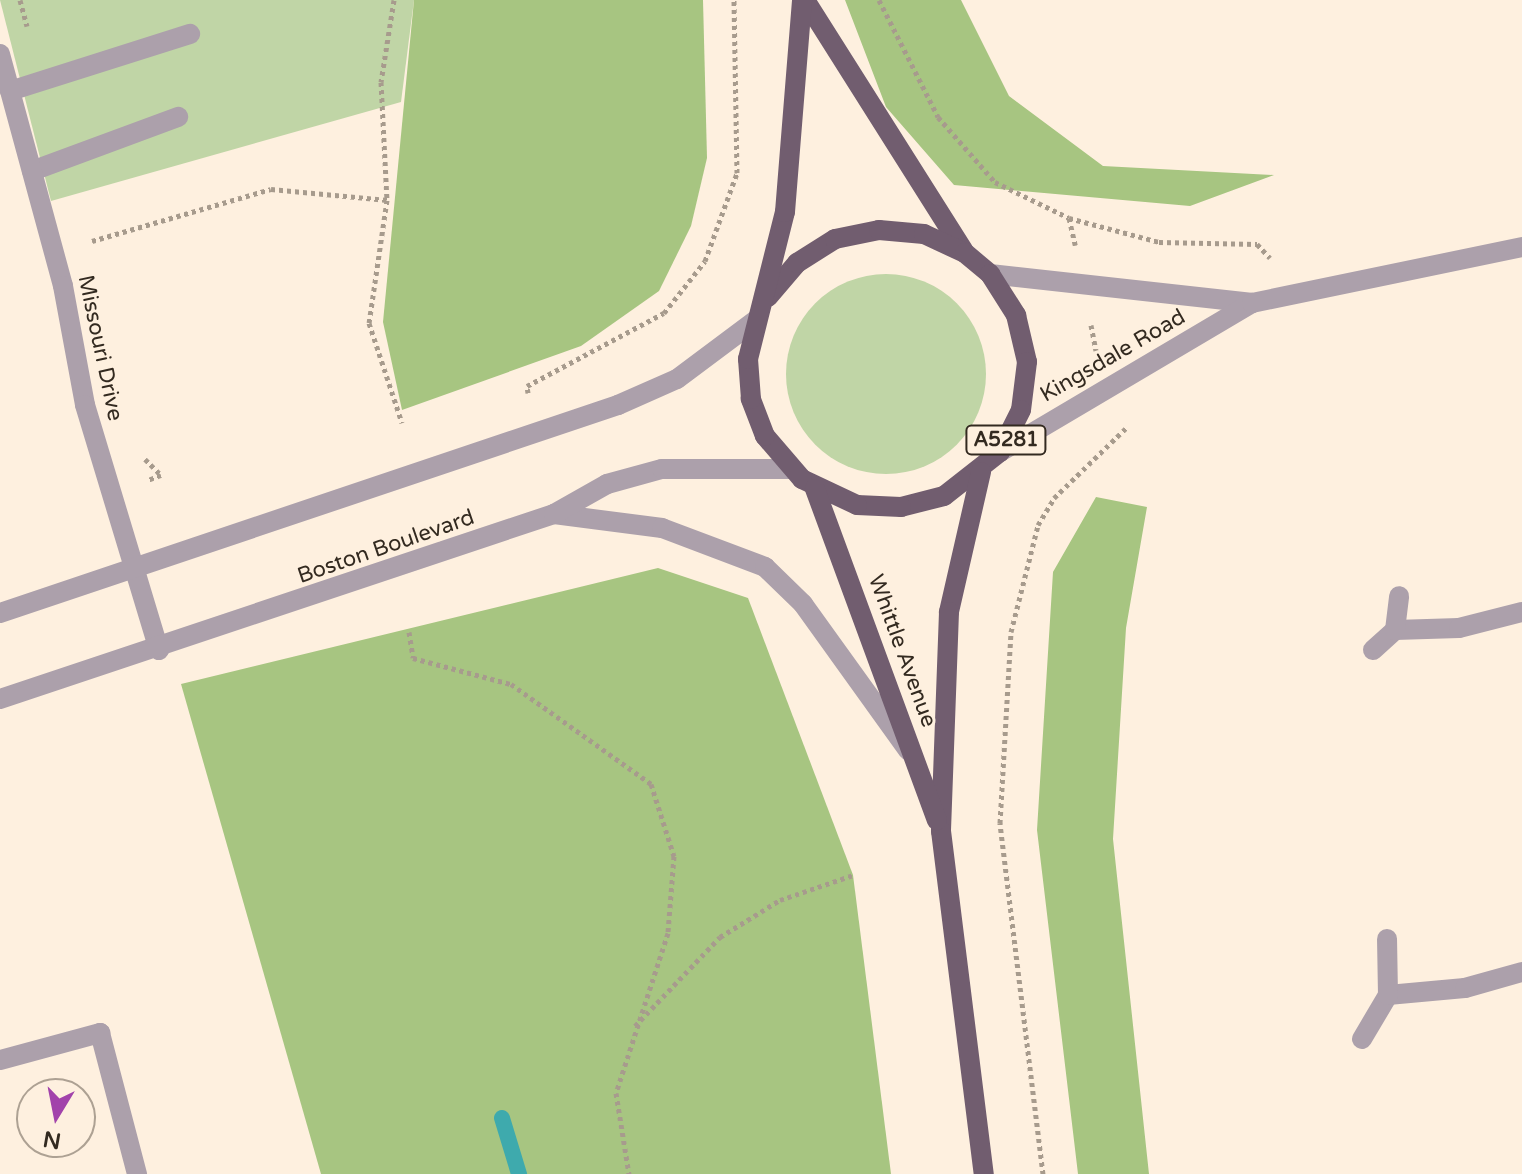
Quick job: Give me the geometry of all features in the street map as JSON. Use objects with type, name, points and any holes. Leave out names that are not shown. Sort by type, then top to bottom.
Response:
[{"type":"main road","name":"A5281","points":[[804,0],[965,253]]},
{"type":"main road","name":"A5281","points":[[768,297],[785,212],[804,0]]},
{"type":"main road","name":"A5281","points":[[879,230],[924,234],[965,253],[990,274],[1016,315],[1027,362],[1021,410],[1000,452],[981,472],[944,496],[901,507],[857,505],[815,489],[790,469],[765,436],[751,399],[748,359],[756,320],[768,297],[797,263],[835,239],[879,230]]},
{"type":"main road","name":"Whittle Avenue","points":[[981,472],[949,612],[941,831],[984,1174]]},
{"type":"main road","name":"Whittle Avenue","points":[[815,489],[941,831]]},
{"type":"street","points":[[10,91],[190,34]]},
{"type":"street","name":"Missouri Drive","points":[[1,58],[54,252],[85,405],[159,650]]},
{"type":"street","points":[[32,171],[178,117]]},
{"type":"street","name":"Kingsdale Road","points":[[990,274],[1252,303],[1522,247]]},
{"type":"street","name":"Kingsdale Road","points":[[1000,452],[1252,303]]},
{"type":"street","points":[[0,613],[135,572],[538,433],[677,379],[756,320]]},
{"type":"street","name":"Boston Boulevard","points":[[0,699],[159,650],[554,514],[607,484],[662,469],[790,469]]},
{"type":"street","points":[[554,514],[662,528],[765,567],[803,604],[915,759]]},
{"type":"street","points":[[1395,630],[1399,596]]},
{"type":"street","points":[[1373,650],[1395,630],[1459,628],[1522,612]]},
{"type":"street","points":[[1362,1039],[1388,995],[1387,939]]},
{"type":"street","points":[[1388,995],[1465,988],[1522,972]]},
{"type":"street","points":[[0,1060],[100,1033],[137,1174]]},
{"type":"path","points":[[394,0],[381,82],[387,200],[369,323],[402,423]]},
{"type":"path","points":[[538,433],[527,386],[664,313],[725,220],[740,132],[734,0]]},
{"type":"path","points":[[879,0],[938,117],[995,182],[1040,208],[1159,242],[1257,244]]},
{"type":"path","points":[[54,252],[271,189],[387,200]]},
{"type":"path","points":[[1043,1174],[1000,823],[1011,632],[1038,525],[1054,498],[1114,437]]},
{"type":"path","points":[[409,632],[413,658],[511,684],[651,784],[674,856],[668,933],[631,1030],[616,1093],[629,1174]]},
{"type":"path","points":[[631,1030],[720,937],[780,900],[853,875]]},
{"type":"green space","points":[[0,0],[414,0],[401,102],[51,201]]},
{"type":"green space","points":[[414,0],[703,0],[707,158],[691,226],[659,291],[581,346],[402,410],[383,322]]},
{"type":"green space","points":[[845,0],[961,0],[1009,96],[1103,166],[1274,175],[1190,206],[954,185],[886,107]]},
{"type":"green space","points":[[886,274],[924,282],[957,303],[978,336],[986,374],[978,412],[957,445],[924,466],[886,474],[848,466],[815,445],[794,412],[786,374],[794,336],[815,303],[848,282]]},
{"type":"green space","points":[[1096,497],[1147,507],[1126,628],[1113,839],[1149,1174],[1078,1174],[1037,830],[1053,572]]},
{"type":"green space","points":[[658,568],[748,598],[853,875],[891,1174],[321,1174],[181,684]]},
{"type":"waterway","points":[[502,1118],[519,1174]]}]
